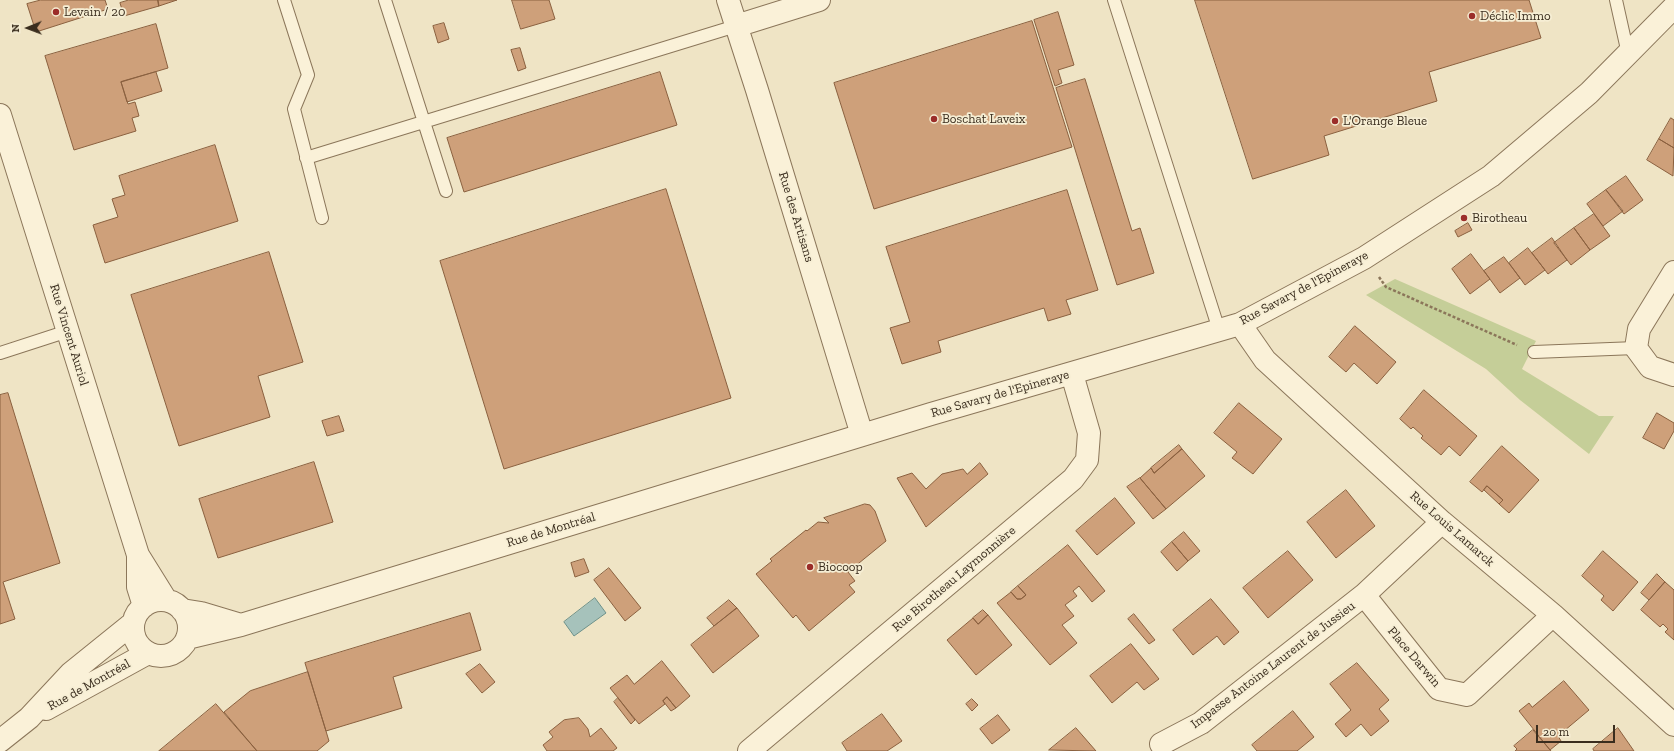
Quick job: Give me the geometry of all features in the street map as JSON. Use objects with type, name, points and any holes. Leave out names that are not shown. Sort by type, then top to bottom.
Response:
[{"type":"street","name":"Rue des Artisans","points":[[728,0],[862,435]]},
{"type":"street","points":[[736,26],[819,0]]},
{"type":"street","name":"Rue Savary de l'Epineraye","points":[[862,435],[1229,327],[1364,258],[1491,176],[1588,93],[1674,7]]},
{"type":"street","name":"Rue Vincent Auriol","points":[[0,115],[138,555],[138,614]]},
{"type":"street","points":[[1674,272],[1639,329],[1636,348],[1650,367],[1674,375]]},
{"type":"street","name":"Rue Louis Lamarck","points":[[1229,327],[1442,522],[1553,615],[1674,725]]},
{"type":"street","name":"Rue Birotheau Laymonnière","points":[[749,751],[1073,479],[1087,460],[1089,433],[1072,374]]},
{"type":"street","name":"Rue de Montréal","points":[[187,638],[241,625],[862,435]]},
{"type":"street","points":[[1364,595],[1442,522]]},
{"type":"street","name":"Rue Vincent Auriol","points":[[138,555],[174,605]]},
{"type":"street","name":"Place Darwin","points":[[1364,595],[1439,689],[1467,695],[1553,615]]},
{"type":"street","name":"Impasse Antoine Laurent de Jussieu","points":[[1161,744],[1201,723],[1364,595]]},
{"type":"street","points":[[174,605],[189,624],[187,638],[182,646],[175,652],[166,655],[157,655],[141,648],[133,632],[138,614],[158,600],[241,625]]},
{"type":"street","name":"Rue de Montréal","points":[[0,741],[29,718],[71,673],[138,614]]},
{"type":"street","name":"Rue de Montréal","points":[[29,718],[148,652]]},
{"type":"lane","points":[[284,0],[308,75],[294,109],[322,218]]},
{"type":"lane","points":[[385,0],[423,123],[446,191]]},
{"type":"lane","points":[[1114,0],[1229,327]]},
{"type":"lane","points":[[1616,0],[1628,54]]},
{"type":"lane","points":[[306,158],[736,26]]},
{"type":"lane","points":[[0,353],[68,331]]},
{"type":"lane","points":[[1534,352],[1636,348]]},
{"type":"path","points":[[1364,258],[1386,287],[1534,352]]},
{"type":"green space","points":[[1395,279],[1536,341],[1522,369],[1599,416],[1614,416],[1589,454],[1520,400],[1486,369],[1366,295]]},
{"type":"water","points":[[595,598],[606,613],[574,636],[564,622]]},
{"type":"building","points":[[41,0],[105,0],[108,9],[36,32],[27,4]]},
{"type":"building","points":[[129,0],[158,0],[159,6],[124,16],[120,3]]},
{"type":"building","points":[[158,0],[177,0],[159,6]]},
{"type":"building","points":[[512,0],[549,0],[555,19],[521,29]]},
{"type":"building","points":[[1195,0],[1529,0],[1541,38],[1429,72],[1437,101],[1324,136],[1329,155],[1253,179]]},
{"type":"building","points":[[1058,12],[1074,65],[1058,70],[1062,83],[1055,86],[1034,20]]},
{"type":"building","points":[[1032,21],[1072,147],[874,209],[834,83]]},
{"type":"building","points":[[444,23],[449,39],[438,43],[433,26]]},
{"type":"building","points":[[156,24],[168,68],[121,82],[128,104],[135,102],[139,116],[132,118],[136,131],[74,150],[45,56]]},
{"type":"building","points":[[520,48],[526,68],[518,71],[511,50]]},
{"type":"building","points":[[156,72],[162,91],[127,102],[121,82]]},
{"type":"building","points":[[660,72],[677,125],[464,192],[447,138]]},
{"type":"building","points":[[1085,79],[1132,231],[1140,228],[1154,273],[1117,285],[1056,88]]},
{"type":"building","points":[[1671,118],[1674,120],[1674,148],[1659,139]]},
{"type":"building","points":[[1659,139],[1674,148],[1673,176],[1647,160]]},
{"type":"building","points":[[215,145],[238,221],[105,263],[93,225],[118,217],[112,199],[125,195],[119,176]]},
{"type":"building","points":[[1626,176],[1643,200],[1624,214],[1606,190]]},
{"type":"building","points":[[666,189],[731,398],[504,469],[440,261]]},
{"type":"building","points":[[1067,190],[1098,290],[1066,300],[1071,314],[1048,321],[1044,308],[938,341],[941,352],[902,364],[890,328],[910,322],[886,247]]},
{"type":"building","points":[[1606,190],[1623,211],[1603,226],[1587,204]]},
{"type":"building","points":[[1594,214],[1610,236],[1590,250],[1574,228]]},
{"type":"building","points":[[1468,223],[1472,230],[1458,237],[1455,231]]},
{"type":"building","points":[[1574,228],[1590,250],[1571,265],[1554,243]]},
{"type":"building","points":[[1552,238],[1567,260],[1548,274],[1532,253]]},
{"type":"building","points":[[1528,248],[1545,270],[1525,285],[1509,263]]},
{"type":"building","points":[[269,252],[303,362],[258,376],[270,417],[179,446],[131,295]]},
{"type":"building","points":[[1471,254],[1490,279],[1470,294],[1452,269]]},
{"type":"building","points":[[1504,257],[1520,278],[1500,293],[1484,271]]},
{"type":"building","points":[[1355,326],[1396,362],[1377,384],[1354,363],[1346,372],[1329,357]]},
{"type":"building","points":[[1424,390],[1477,436],[1460,456],[1449,446],[1441,455],[1421,438],[1423,436],[1413,427],[1411,429],[1400,419]]},
{"type":"building","points":[[8,393],[60,563],[3,582],[15,619],[0,624],[0,395]]},
{"type":"building","points":[[1239,403],[1282,439],[1253,474],[1232,458],[1237,452],[1214,433]]},
{"type":"building","points":[[1657,413],[1674,423],[1674,431],[1664,449],[1643,438]]},
{"type":"building","points":[[339,416],[344,431],[327,436],[322,421]]},
{"type":"building","points":[[1179,445],[1182,449],[1154,473],[1151,468]]},
{"type":"building","points":[[1502,446],[1539,480],[1509,513],[1499,504],[1503,500],[1487,486],[1482,492],[1470,482]]},
{"type":"building","points":[[1182,449],[1205,476],[1166,509],[1140,478],[1151,468],[1154,473]]},
{"type":"building","points":[[314,462],[333,522],[218,558],[199,499]]},
{"type":"building","points":[[980,463],[988,474],[926,527],[897,478],[912,473],[926,489],[942,474],[963,469],[967,474]]},
{"type":"building","points":[[1140,478],[1166,509],[1153,519],[1127,487]]},
{"type":"building","points":[[1487,486],[1503,500],[1499,504],[1484,490]]},
{"type":"building","points":[[1346,490],[1375,526],[1336,558],[1307,522]]},
{"type":"building","points":[[1115,498],[1135,523],[1097,555],[1076,531]]},
{"type":"building","name":"Biocoop","points":[[865,504],[870,505],[875,511],[886,541],[848,572],[855,581],[849,585],[855,592],[809,631],[796,615],[793,618],[756,574],[772,561],[770,559],[806,530],[807,531],[818,522],[829,523],[824,518]]},
{"type":"building","points":[[1184,532],[1200,551],[1188,561],[1172,542]]},
{"type":"building","points":[[1172,542],[1188,561],[1177,571],[1161,552]]},
{"type":"building","points":[[1068,545],[1105,591],[1092,602],[1079,586],[1073,591],[1077,596],[1065,605],[1074,616],[1062,625],[1077,643],[1050,665],[997,603],[1011,592],[1017,599],[1021,599],[1026,595],[1018,586]]},
{"type":"building","points":[[1288,551],[1313,580],[1268,618],[1243,588]]},
{"type":"building","points":[[1603,551],[1638,582],[1613,611],[1601,600],[1604,596],[1582,576]]},
{"type":"building","points":[[584,559],[589,572],[575,577],[571,563]]},
{"type":"building","points":[[609,568],[641,608],[625,621],[594,580]]},
{"type":"building","points":[[1657,574],[1665,582],[1649,600],[1641,593]]},
{"type":"building","points":[[1665,582],[1674,590],[1674,640],[1665,632],[1668,629],[1663,624],[1660,627],[1641,610]]},
{"type":"building","points":[[1018,586],[1026,595],[1021,599],[1017,599],[1011,592]]},
{"type":"building","points":[[1211,599],[1239,632],[1224,645],[1217,636],[1193,655],[1173,630]]},
{"type":"building","points":[[729,600],[737,608],[714,626],[707,618]]},
{"type":"building","points":[[737,608],[759,636],[713,673],[691,645]]},
{"type":"building","points":[[983,610],[988,615],[978,624],[973,618]]},
{"type":"building","points":[[470,613],[481,650],[393,677],[402,708],[326,731],[305,663]]},
{"type":"building","points":[[1134,614],[1155,640],[1149,644],[1128,619]]},
{"type":"building","points":[[988,615],[1012,645],[976,675],[947,640],[973,618],[978,624]]},
{"type":"building","points":[[1131,644],[1159,679],[1144,690],[1137,682],[1112,703],[1090,676]]},
{"type":"building","points":[[662,661],[690,696],[676,708],[667,697],[663,701],[665,704],[639,724],[610,688],[627,675],[634,684]]},
{"type":"building","points":[[1357,663],[1389,700],[1379,709],[1389,721],[1371,736],[1361,724],[1346,737],[1335,724],[1351,710],[1330,684]]},
{"type":"building","points":[[480,664],[495,682],[482,693],[466,674]]},
{"type":"building","points":[[308,672],[329,741],[317,751],[257,751],[224,712],[250,691]]},
{"type":"building","points":[[1564,681],[1589,710],[1558,736],[1561,741],[1550,750],[1519,711],[1529,703],[1532,707]]},
{"type":"building","points":[[667,697],[676,708],[671,711],[663,701]]},
{"type":"building","points":[[618,698],[635,720],[631,724],[614,702]]},
{"type":"building","points":[[972,699],[978,705],[972,711],[966,704]]},
{"type":"building","points":[[216,704],[257,751],[159,751]]},
{"type":"building","points":[[1293,711],[1314,737],[1297,751],[1257,751],[1252,745]]},
{"type":"building","points":[[882,714],[902,741],[887,751],[847,751],[842,743]]},
{"type":"building","points":[[998,715],[1010,730],[992,744],[980,729]]},
{"type":"building","points":[[579,718],[588,729],[590,737],[601,728],[617,748],[613,751],[547,751],[543,745],[553,737],[549,732],[564,720]]},
{"type":"building","points":[[1076,728],[1096,751],[1049,750]]},
{"type":"building","points":[[1618,728],[1634,751],[1594,751],[1593,749]]},
{"type":"building","points":[[1533,730],[1551,751],[1515,751],[1517,749],[1514,746]]},
{"type":"place","name":"Levain / 20","points":[[56,12]]},
{"type":"place","name":"Déclic Immo","points":[[1472,16]]},
{"type":"place","name":"Boschat Laveix","points":[[934,119]]},
{"type":"place","name":"L'Orange Bleue","points":[[1335,121]]},
{"type":"place","name":"Birotheau","points":[[1464,218]]},
{"type":"place","name":"Biocoop","points":[[810,567]]}]
